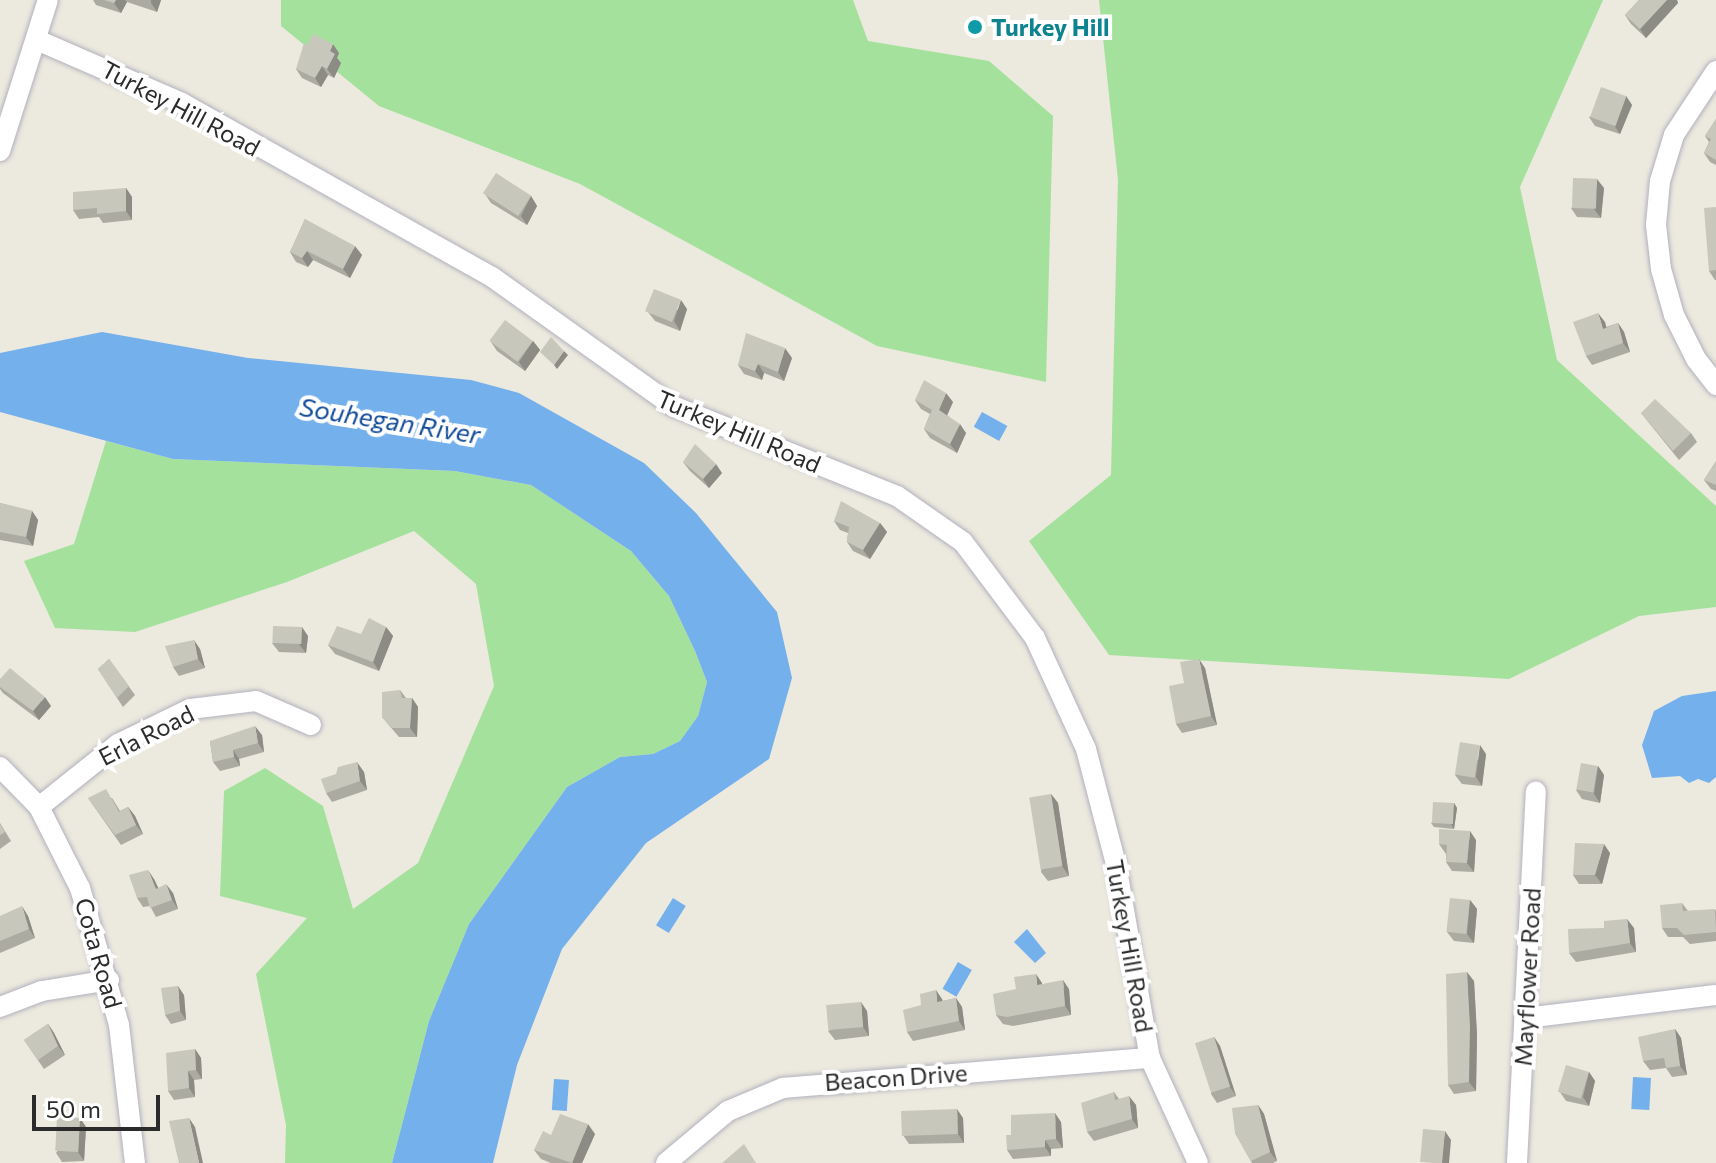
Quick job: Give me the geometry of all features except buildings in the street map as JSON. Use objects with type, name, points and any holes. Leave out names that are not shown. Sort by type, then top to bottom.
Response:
[{"type":"street","points":[[0,151],[48,0]]},
{"type":"street","name":"Turkey Hill Road","points":[[37,40],[182,103],[492,277],[673,406],[897,496],[963,542],[1035,638],[1086,749],[1116,864],[1150,1058],[1198,1163]]},
{"type":"street","points":[[1716,71],[1674,135],[1660,181],[1656,225],[1661,269],[1674,315],[1716,385]]},
{"type":"street","name":"Erla Road","points":[[39,807],[118,744],[190,709],[256,701],[311,725]]},
{"type":"street","name":"Cota Road","points":[[0,767],[39,807],[80,888],[109,980],[127,1080],[135,1163]]},
{"type":"street","name":"Mayflower Road","points":[[1517,1163],[1536,791]]},
{"type":"street","points":[[0,1007],[42,991],[109,980]]},
{"type":"street","points":[[1525,1018],[1716,995]]},
{"type":"street","name":"Beacon Drive","points":[[666,1163],[728,1111],[792,1086],[1150,1058]]},
{"type":"green space","points":[[281,0],[853,0],[868,41],[989,61],[1053,116],[1046,382],[877,346],[580,184],[379,106],[281,26]]},
{"type":"green space","points":[[1099,0],[1603,0],[1520,187],[1557,360],[1716,506],[1716,607],[1639,616],[1509,679],[1109,655],[1029,541],[1111,475],[1118,180]]},
{"type":"green space","points":[[106,441],[173,459],[455,471],[531,485],[631,551],[669,596],[695,651],[707,682],[698,716],[680,741],[653,754],[620,757],[567,787],[469,924],[429,1021],[392,1163],[285,1163],[286,1125],[256,974],[307,918],[220,896],[224,791],[265,768],[323,806],[353,909],[418,863],[494,686],[476,584],[414,531],[287,582],[135,632],[55,628],[24,561],[74,544]]},
{"type":"water","name":"Souhegan River","points":[[102,332],[248,358],[471,380],[519,393],[644,463],[696,513],[777,612],[792,678],[769,759],[646,843],[562,949],[517,1065],[493,1163],[392,1163],[429,1021],[469,924],[567,787],[620,757],[653,754],[680,741],[698,716],[707,682],[695,651],[669,596],[631,551],[531,485],[455,471],[173,459],[0,412],[0,353]]},
{"type":"water","points":[[982,412],[1007,426],[999,441],[974,427]]},
{"type":"water","points":[[1716,691],[1716,777],[1709,783],[1698,779],[1689,783],[1680,776],[1652,778],[1642,745],[1654,711],[1682,696]]},
{"type":"water","points":[[673,898],[686,906],[669,933],[656,925]]},
{"type":"water","points":[[1027,929],[1046,953],[1035,963],[1014,942]]},
{"type":"water","points":[[958,962],[972,970],[956,997],[942,989]]},
{"type":"water","points":[[1633,1077],[1651,1078],[1649,1110],[1631,1109]]},
{"type":"water","points":[[554,1079],[569,1080],[567,1111],[552,1110]]},
{"type":"place","name":"Turkey Hill","points":[[975,27]]}]
